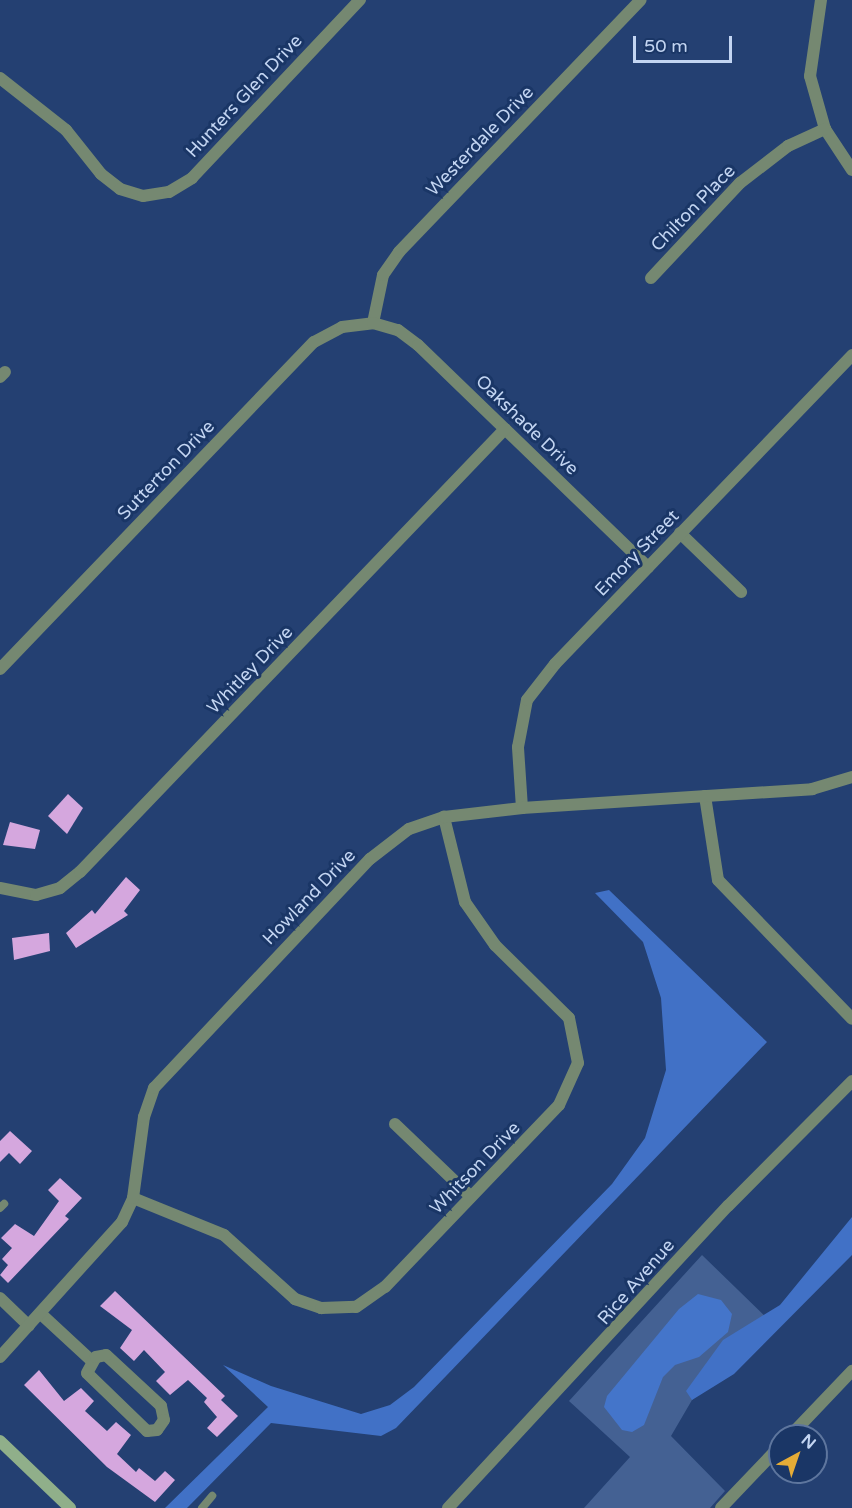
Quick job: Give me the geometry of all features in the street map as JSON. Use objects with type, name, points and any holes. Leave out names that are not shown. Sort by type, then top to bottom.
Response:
[{"type":"main road","points":[[0,1441],[70,1508]]},
{"type":"street","name":"Hunters Glen Drive","points":[[0,78],[66,130],[101,174],[120,189],[143,196],[169,192],[192,177],[360,0]]},
{"type":"street","name":"Westerdale Drive","points":[[373,322],[382,275],[399,252],[641,0]]},
{"type":"street","points":[[821,0],[810,76],[825,129],[852,170]]},
{"type":"street","name":"Chilton Place","points":[[651,278],[740,183],[788,146],[825,129]]},
{"type":"street","name":"Oakshade Drive","points":[[373,322],[398,330],[418,345],[648,567]]},
{"type":"street","name":"Sutterton Drive","points":[[0,669],[314,342],[342,327],[373,322]]},
{"type":"street","name":"Emory Street","points":[[522,808],[518,747],[527,700],[555,664],[852,355]]},
{"type":"street","name":"Whitley Drive","points":[[0,888],[36,895],[60,888],[81,872],[505,429]]},
{"type":"street","points":[[680,533],[741,592]]},
{"type":"street","name":"Howland Drive","points":[[0,1357],[109,1238],[133,1198],[144,1117],[154,1088],[370,859],[409,829],[444,817],[522,808],[812,789],[852,777]]},
{"type":"street","points":[[705,796],[718,880],[852,1019]]},
{"type":"street","name":"Whitson Drive","points":[[133,1198],[224,1234],[295,1299],[321,1308],[356,1306],[386,1287],[560,1105],[578,1063],[569,1018],[495,945],[465,902],[444,817]]},
{"type":"street","name":"Rice Avenue","points":[[448,1508],[728,1206],[852,1081]]},
{"type":"street","points":[[395,1124],[471,1197]]},
{"type":"street","points":[[0,1298],[29,1326]]},
{"type":"street","points":[[41,1314],[92,1361]]},
{"type":"street","points":[[106,1355],[161,1406],[164,1420],[157,1430],[147,1431],[90,1377],[86,1368],[92,1361],[106,1355]]},
{"type":"street","points":[[801,1424],[852,1371]]},
{"type":"street","points":[[721,1508],[768,1459]]},
{"type":"lane","points":[[202,1508],[212,1496]]},
{"type":"shaded area","points":[[609,890],[767,1042],[396,1428],[381,1436],[271,1423],[187,1508],[165,1508],[268,1407],[223,1365],[271,1386],[361,1414],[390,1405],[414,1387],[612,1184],[645,1138],[666,1070],[661,998],[643,942],[595,893]]},
{"type":"shaded area","points":[[852,1217],[852,1255],[734,1374],[692,1400],[686,1391],[723,1340],[780,1305]]},
{"type":"shaded area","points":[[702,1255],[770,1321],[692,1400],[671,1436],[725,1491],[710,1508],[584,1508],[630,1457],[569,1401]]},
{"type":"shaded area","points":[[698,1294],[721,1300],[732,1314],[728,1332],[699,1357],[675,1365],[663,1377],[644,1425],[632,1432],[622,1430],[604,1407],[607,1396],[679,1309]]},
{"type":"building","points":[[68,794],[83,808],[67,834],[48,816]]},
{"type":"building","points":[[10,822],[40,830],[35,849],[3,845]]},
{"type":"building","points":[[126,877],[140,890],[124,911],[128,915],[76,948],[66,933],[92,910],[95,914]]},
{"type":"building","points":[[49,933],[50,951],[14,960],[12,938]]},
{"type":"building","points":[[10,1131],[32,1151],[20,1164],[9,1153],[0,1162],[0,1141]]},
{"type":"building","points":[[60,1178],[82,1198],[65,1216],[69,1219],[8,1283],[0,1275],[8,1265],[2,1259],[12,1248],[1,1238],[15,1224],[34,1236],[59,1201],[48,1190]]},
{"type":"building","points":[[115,1291],[225,1396],[221,1400],[238,1416],[217,1437],[207,1428],[217,1417],[204,1402],[207,1398],[188,1380],[170,1395],[156,1381],[165,1372],[144,1350],[134,1361],[120,1348],[132,1330],[100,1306]]},
{"type":"building","points":[[39,1370],[64,1401],[81,1388],[94,1401],[85,1411],[107,1431],[116,1422],[131,1435],[117,1454],[136,1472],[139,1468],[155,1481],[165,1471],[175,1480],[155,1502],[107,1467],[24,1385]]}]
